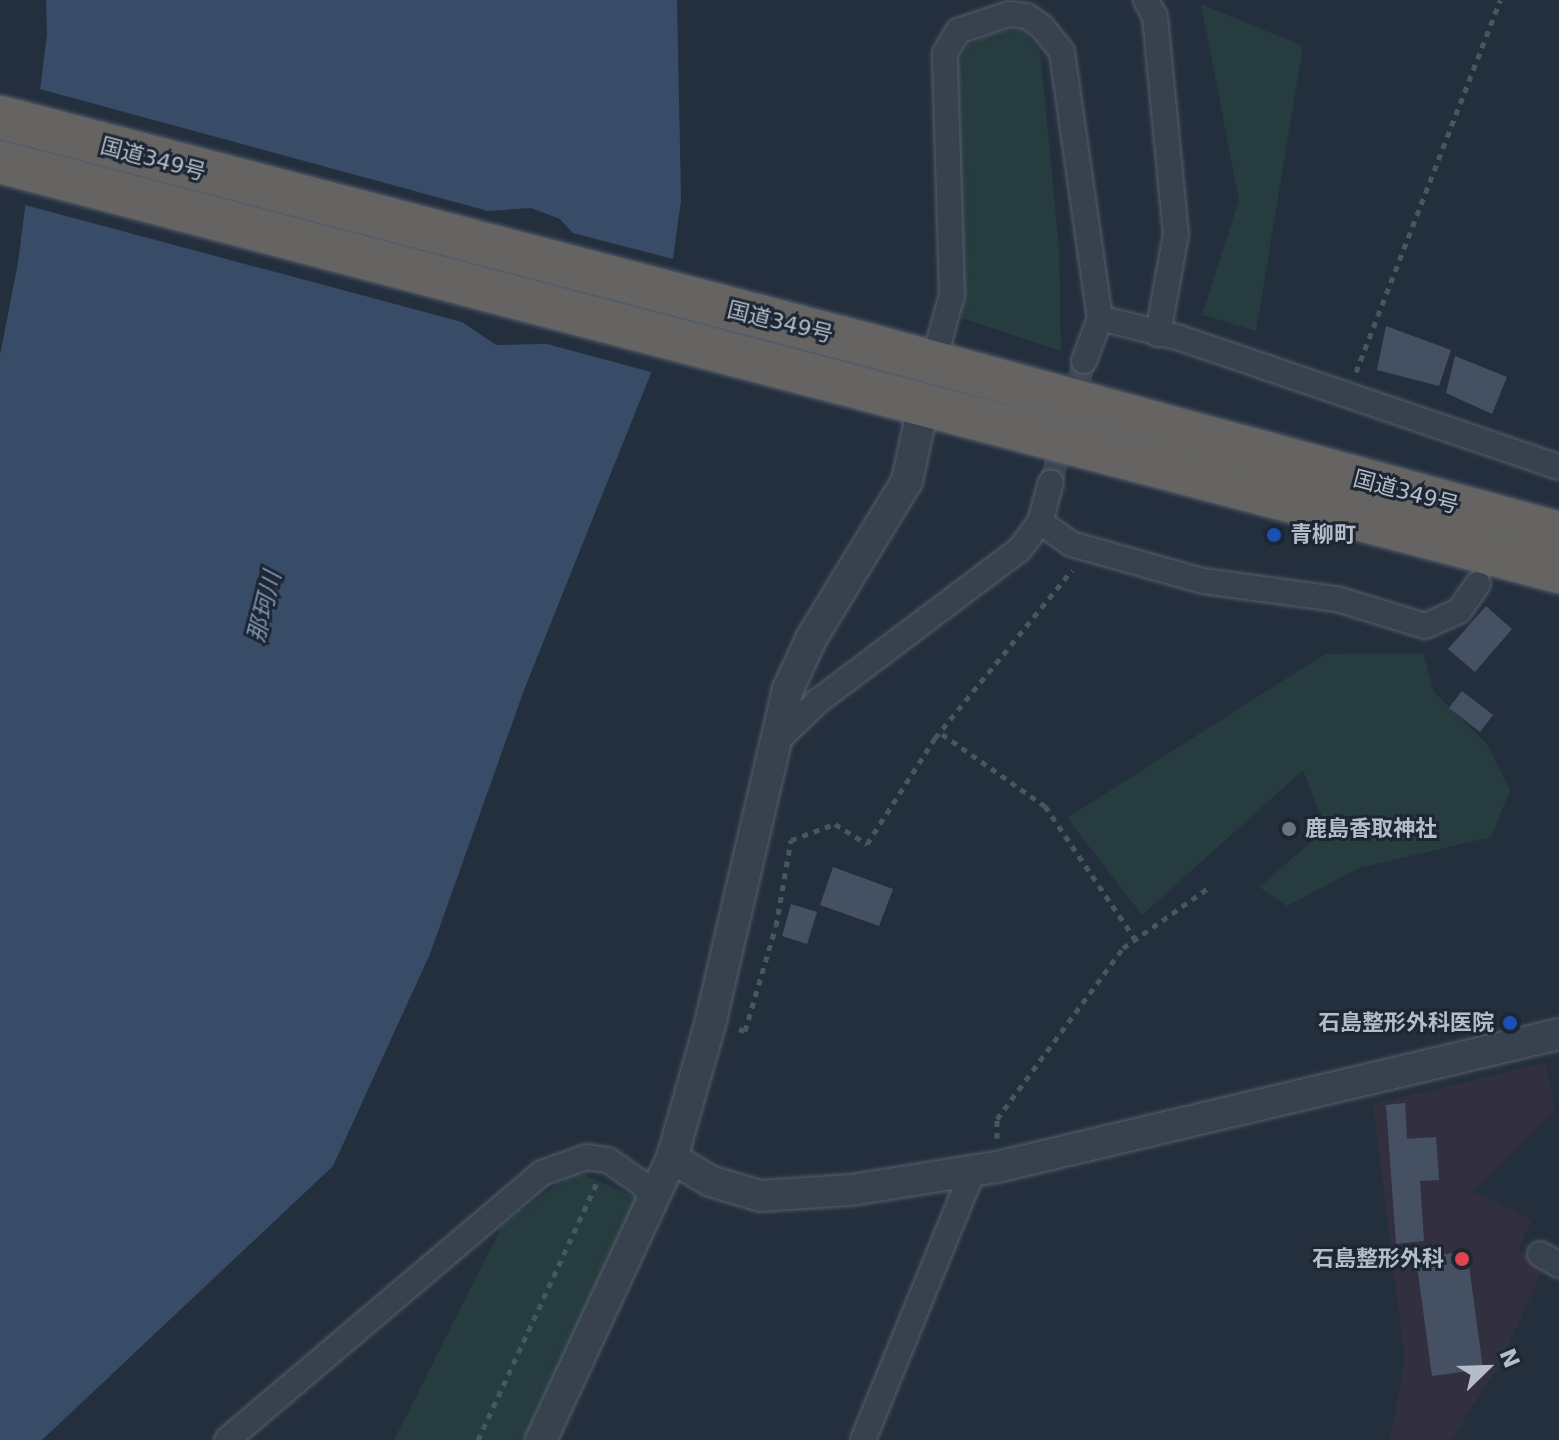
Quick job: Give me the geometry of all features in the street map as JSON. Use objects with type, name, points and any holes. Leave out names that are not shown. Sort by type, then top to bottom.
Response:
[{"type":"highway","name":"国道349号","points":[[0,117],[866,344],[1559,533]]},
{"type":"highway","name":"国道349号","points":[[0,162],[1559,572]]},
{"type":"street","points":[[1146,0],[1155,17],[1176,234],[1158,334]]},
{"type":"street","points":[[541,1440],[672,1158],[711,1021],[788,689],[812,637],[907,481],[933,363],[952,295],[945,53],[958,31],[985,8],[1027,16],[1062,52],[1100,318],[1084,361]]},
{"type":"street","points":[[1100,318],[1158,334],[1559,467]]},
{"type":"street","points":[[775,743],[817,702],[994,572],[1040,522],[1051,482]]},
{"type":"street","points":[[1040,522],[1071,544],[1203,581],[1337,599],[1425,626],[1459,611],[1478,584]]},
{"type":"street","points":[[672,1158],[710,1181],[760,1196],[790,1197],[984,1170],[1559,1034]]},
{"type":"street","points":[[227,1440],[542,1173],[586,1157],[608,1160],[640,1182],[654,1199]]},
{"type":"street","points":[[863,1440],[984,1170]]},
{"type":"path","points":[[1347,396],[1500,0]]},
{"type":"path","points":[[711,1021],[745,1031],[776,926],[791,840],[835,824],[867,844],[942,734],[1078,563],[1071,544]]},
{"type":"path","points":[[942,734],[1045,806],[1137,942]]},
{"type":"path","points":[[984,1170],[997,1119],[1123,948],[1137,942],[1207,889]]},
{"type":"path","points":[[478,1440],[608,1160]]},
{"type":"shaded area","name":"石島整形外科","points":[[1546,1063],[1555,1109],[1472,1191],[1532,1220],[1518,1250],[1544,1267],[1498,1367],[1451,1440],[1390,1440],[1405,1359],[1373,1104]]},
{"type":"green space","points":[[1201,4],[1303,46],[1256,331],[1202,315],[1239,200]]},
{"type":"green space","points":[[1021,29],[1040,50],[1059,247],[1061,351],[962,318],[953,77],[966,46],[992,33]]},
{"type":"green space","points":[[1423,653],[1434,692],[1487,744],[1510,790],[1491,837],[1359,868],[1287,906],[1259,887],[1326,829],[1303,770],[1142,915],[1067,818],[1325,654]]},
{"type":"green space","points":[[576,1171],[641,1200],[526,1440],[394,1440],[503,1224]]},
{"type":"water","name":"那珂川","points":[[46,0],[677,0],[681,200],[661,348],[524,690],[430,954],[333,1166],[42,1440],[0,1440],[0,355],[18,263],[47,35]]},
{"type":"pier","points":[[36,88],[488,211],[531,208],[560,219],[573,233],[677,260],[665,348],[655,373],[547,344],[496,345],[462,322],[21,204]]},
{"type":"building","points":[[1386,326],[1451,350],[1439,386],[1377,370]]},
{"type":"building","points":[[1455,356],[1507,377],[1492,414],[1446,393]]},
{"type":"building","points":[[1486,606],[1512,629],[1475,672],[1448,649]]},
{"type":"building","points":[[1462,691],[1493,715],[1480,732],[1449,708]]},
{"type":"building","points":[[833,867],[893,889],[879,926],[820,905]]},
{"type":"building","points":[[791,904],[817,912],[807,944],[782,936]]},
{"type":"building","points":[[1405,1103],[1407,1139],[1436,1137],[1439,1180],[1420,1181],[1424,1241],[1396,1244],[1386,1105]]},
{"type":"building","points":[[1467,1251],[1483,1369],[1432,1376],[1416,1258]]},
{"type":"tunnel","points":[[1051,482],[1084,361]]},
{"type":"place","name":"青柳町","points":[[1274,535]]},
{"type":"place","name":"鹿島香取神社","points":[[1289,829]]},
{"type":"place","name":"石島整形外科医院","points":[[1510,1023]]},
{"type":"place","name":"石島整形外科","points":[[1462,1259]]}]
